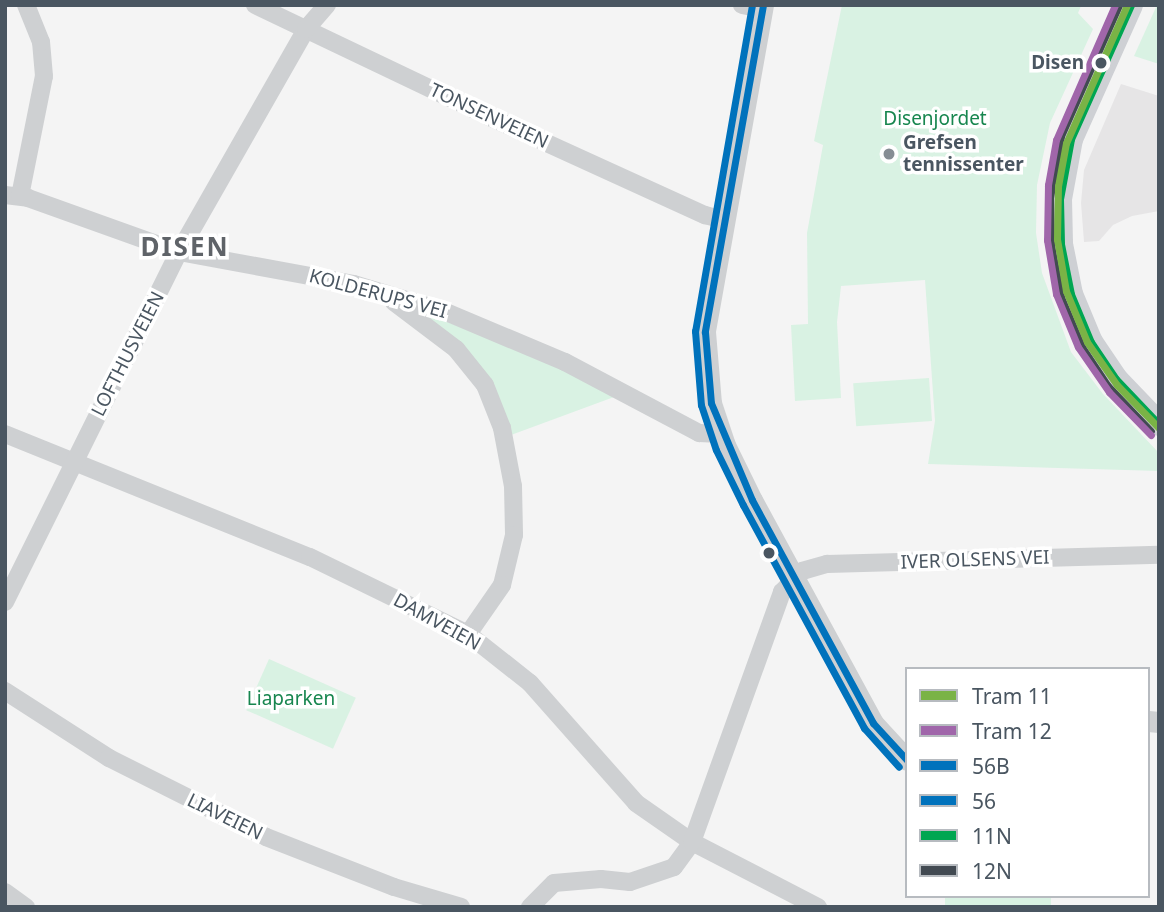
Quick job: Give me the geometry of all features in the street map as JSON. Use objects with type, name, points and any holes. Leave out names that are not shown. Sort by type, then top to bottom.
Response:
[{"type":"main road","points":[[1131,5],[1072,139],[1060,200],[1061,244],[1071,294],[1091,342],[1116,379],[1159,424]]},
{"type":"street","name":"KOLDERUPS VEI","points":[[26,5],[41,42],[44,76],[13,196],[179,252],[354,284],[386,296],[446,312],[565,362],[699,433],[720,433]]},
{"type":"street","name":"TONSENVEIEN","points":[[256,5],[705,215],[724,220]]},
{"type":"street","name":"LOFTHUSVEIEN","points":[[5,602],[179,252],[306,29],[327,5]]},
{"type":"street","points":[[756,6],[705,346],[708,388],[720,433],[794,576],[873,723],[905,758]]},
{"type":"street","points":[[386,296],[456,349],[485,385],[502,428],[513,486],[514,535],[502,585],[468,634]]},
{"type":"street","name":"DAMVEIEN","points":[[5,434],[310,557],[468,634],[530,683],[636,803],[692,842],[818,907]]},
{"type":"street","name":"IVER OLSENS VEI","points":[[794,576],[827,564],[1159,555]]},
{"type":"street","points":[[530,907],[554,883],[649,878],[674,867],[692,842],[782,592],[794,576]]},
{"type":"street","name":"LIAVEIEN","points":[[5,691],[109,758],[266,837],[394,887],[461,907]]},
{"type":"street","points":[[5,892],[26,907]]},
{"type":"shaded area","points":[[1121,84],[1159,96],[1159,211],[1132,216],[1113,225],[1099,241],[1084,242],[1081,203],[1084,170]]},
{"type":"green space","name":"Disenjordet","points":[[842,5],[1081,6],[1078,13],[1093,29],[1050,123],[1037,185],[1036,233],[1042,273],[1071,352],[1103,394],[1159,453],[1159,471],[928,464],[935,421],[925,280],[841,286],[837,322],[841,398],[795,401],[791,325],[808,324],[807,233],[823,145],[814,141]]},
{"type":"green space","points":[[1159,5],[1159,64],[1134,56]]},
{"type":"green space","points":[[429,315],[539,357],[614,397],[511,435],[426,317]]},
{"type":"green space","points":[[929,378],[932,421],[856,426],[853,383]]},
{"type":"green space","name":"Liaparken","points":[[269,659],[356,698],[333,749],[246,710]]},
{"type":"green space","points":[[945,898],[1051,898],[1051,907],[945,907]]},
{"type":"tram line","name":"12","points":[[1115,5],[1056,140],[1048,185],[1047,240],[1056,294],[1078,347],[1109,392],[1151,435]]},
{"type":"tram line","name":"11","points":[[1127,5],[1066,143],[1058,186],[1057,239],[1066,291],[1087,342],[1117,385],[1159,428]]},
{"type":"transit line","name":"56","points":[[752,5],[695,331],[701,405],[716,450],[743,505],[864,728],[899,767]]},
{"type":"transit line","name":"56B","points":[[763,5],[705,332],[711,403],[752,500],[873,723],[905,758]]},
{"type":"transit line","name":"12N","points":[[1119,5],[1061,136],[1050,198],[1051,245],[1061,297],[1082,347],[1108,386],[1151,431]]},
{"type":"transit line","name":"11N","points":[[1131,5],[1071,139],[1060,199],[1061,244],[1071,294],[1091,342],[1116,379],[1159,424]]},
{"type":"place","name":"Disen","points":[[1101,63]]},
{"type":"place","name":"Grefsen tennissenter","points":[[889,154]]},
{"type":"district","name":"DISEN","points":[[185,247]]}]
